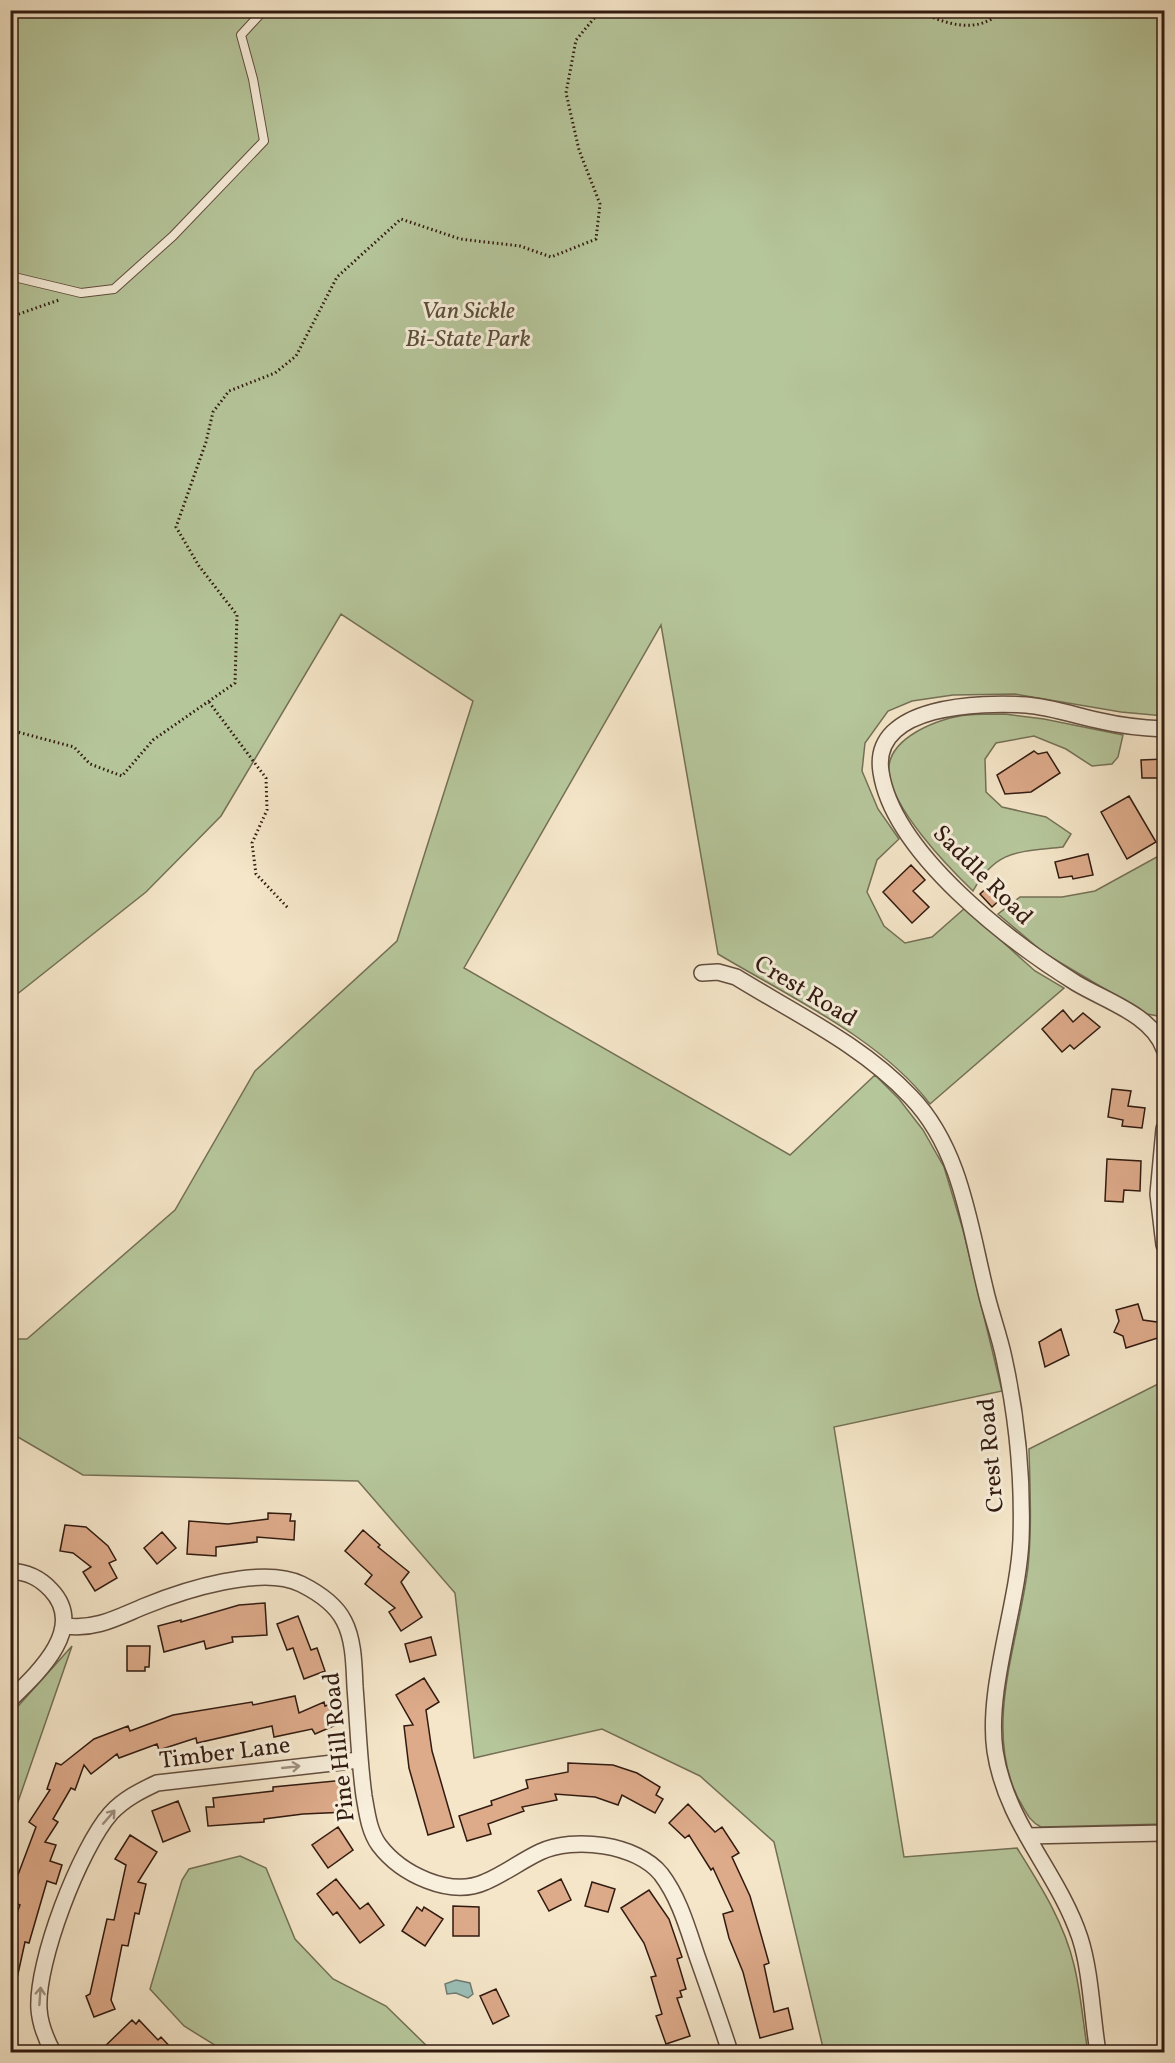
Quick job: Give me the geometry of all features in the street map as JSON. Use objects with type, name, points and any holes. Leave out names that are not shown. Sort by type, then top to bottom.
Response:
[{"type":"street","name":"Saddle Road","points":[[1164,729],[1105,722],[1028,705],[959,706],[923,715],[902,724],[886,741],[879,764],[883,789],[895,815],[919,849],[948,881],[1032,955],[1162,1032],[1164,1049]]},
{"type":"street","name":"Crest Road","points":[[702,973],[718,972],[736,977],[852,1047],[883,1070],[914,1099],[941,1141],[959,1179],[1004,1358],[1017,1432],[1021,1540],[1015,1594],[995,1705],[995,1747],[1002,1785],[1081,1940],[1098,2052]]},
{"type":"street","points":[[1164,1129],[1158,1194],[1164,1245]]},
{"type":"street","points":[[10,1571],[24,1572],[42,1581],[55,1594],[64,1611],[66,1626],[44,1663],[10,1700]]},
{"type":"street","name":"Pine Hill Road","points":[[66,1626],[94,1627],[147,1605],[231,1581],[267,1576],[300,1583],[326,1599],[344,1621],[353,1653],[359,1760],[368,1822],[378,1845],[400,1866],[429,1881],[455,1887],[483,1884],[542,1850],[573,1844],[601,1845],[628,1851],[659,1871],[676,1898],[730,2052]]},
{"type":"street","name":"Timber Lane","points":[[53,2052],[46,2038],[39,2009],[42,1977],[76,1869],[93,1836],[112,1812],[134,1794],[157,1784],[359,1760]]},
{"type":"street","points":[[1027,1836],[1164,1833]]},
{"type":"lane","points":[[10,276],[81,293],[114,289],[172,236],[264,141],[253,79],[241,35],[264,10]]},
{"type":"path","points":[[10,730],[74,747],[90,764],[122,776],[153,740],[235,683],[237,615],[199,566],[176,527],[206,442],[213,412],[229,391],[275,373],[296,356],[337,277],[401,219],[460,239],[520,246],[551,257],[596,239],[600,204],[579,150],[566,93],[576,40],[601,10]]},
{"type":"path","points":[[917,10],[960,27],[993,21],[1002,10]]},
{"type":"path","points":[[10,317],[81,293]]},
{"type":"path","points":[[209,702],[266,778],[267,810],[252,843],[256,874],[288,908]]},
{"type":"green space","name":"Van Sickle Bi-State Park","points":[[11,11],[1164,11],[1164,716],[1121,712],[1015,694],[953,695],[912,701],[888,711],[865,743],[862,771],[878,809],[899,839],[877,860],[867,892],[884,926],[905,943],[932,937],[965,908],[1035,971],[1064,988],[930,1104],[910,1081],[860,1039],[832,1020],[718,954],[661,625],[464,968],[790,1155],[875,1075],[899,1099],[923,1130],[944,1167],[963,1230],[1002,1391],[834,1427],[904,1857],[1017,1848],[1050,1904],[1070,1949],[1088,2052],[824,2052],[774,1842],[700,1776],[602,1729],[474,1758],[455,1593],[358,1481],[83,1475],[11,1433],[11,1339],[27,1339],[175,1210],[255,1071],[397,941],[473,701],[341,614],[221,816],[146,892],[11,999]]},
{"type":"green space","points":[[1005,714],[1044,719],[1123,735],[1118,757],[1112,764],[1092,766],[1066,749],[1034,736],[996,743],[985,759],[986,792],[1002,807],[1046,817],[1071,834],[1063,847],[1021,852],[1000,860],[982,877],[973,891],[949,867],[910,819],[892,787],[889,772],[890,760],[905,740],[930,725],[956,717]]},
{"type":"green space","points":[[1164,853],[1164,1017],[1147,1014],[1044,953],[998,914],[1020,897],[1062,897],[1095,891]]},
{"type":"green space","points":[[1164,1381],[1164,1824],[1041,1827],[1026,1812],[1008,1772],[1003,1714],[1011,1655],[1028,1567],[1029,1449]]},
{"type":"green space","points":[[72,1646],[11,1822],[11,1714]]},
{"type":"green space","points":[[240,1856],[266,1868],[295,1939],[333,1979],[386,2006],[433,2052],[226,2052],[184,2026],[150,1989],[182,1880],[189,1869]]},
{"type":"water","points":[[456,1980],[470,1983],[473,1994],[468,1998],[456,1993],[447,1994],[445,1984]]},
{"type":"building","points":[[1034,751],[1038,754],[1047,752],[1060,773],[1031,792],[1005,794],[997,775]]},
{"type":"building","points":[[1164,759],[1164,778],[1142,778],[1141,760]]},
{"type":"building","points":[[1129,796],[1156,842],[1127,859],[1101,812]]},
{"type":"building","points":[[1088,854],[1093,875],[1073,879],[1072,876],[1059,878],[1055,862]]},
{"type":"building","points":[[911,865],[925,880],[913,891],[929,907],[912,923],[883,892]]},
{"type":"building","points":[[994,881],[1006,894],[992,907],[980,894]]},
{"type":"building","points":[[1063,1010],[1073,1022],[1083,1013],[1100,1027],[1074,1049],[1070,1045],[1062,1052],[1042,1029]]},
{"type":"building","points":[[1112,1089],[1131,1091],[1128,1106],[1145,1108],[1142,1128],[1122,1126],[1123,1120],[1108,1117]]},
{"type":"building","points":[[1107,1159],[1141,1161],[1140,1191],[1124,1190],[1123,1202],[1105,1201]]},
{"type":"building","points":[[1138,1304],[1143,1320],[1164,1323],[1164,1336],[1126,1348],[1123,1336],[1114,1332],[1119,1321],[1116,1310]]},
{"type":"building","points":[[1061,1329],[1069,1355],[1045,1367],[1039,1342]]},
{"type":"building","points":[[268,1513],[291,1514],[290,1521],[295,1521],[294,1540],[257,1537],[257,1542],[216,1547],[216,1556],[187,1554],[189,1521],[228,1524],[268,1519]]},
{"type":"building","points":[[65,1525],[86,1527],[108,1546],[116,1560],[109,1563],[117,1578],[95,1591],[83,1572],[91,1567],[73,1553],[60,1551]]},
{"type":"building","points":[[363,1530],[380,1545],[378,1547],[409,1572],[401,1582],[422,1617],[401,1631],[389,1612],[395,1608],[365,1584],[372,1575],[345,1551]]},
{"type":"building","points":[[162,1532],[176,1548],[157,1564],[144,1548]]},
{"type":"building","points":[[265,1603],[267,1635],[232,1637],[233,1642],[206,1649],[204,1641],[164,1652],[158,1626],[181,1620],[181,1622],[239,1605]]},
{"type":"building","points":[[298,1616],[311,1650],[317,1648],[325,1671],[304,1679],[293,1648],[287,1650],[277,1624]]},
{"type":"building","points":[[431,1637],[436,1655],[410,1662],[405,1644]]},
{"type":"building","points":[[127,1646],[150,1646],[149,1667],[145,1667],[145,1671],[127,1671]]},
{"type":"building","points":[[424,1678],[439,1702],[426,1710],[432,1751],[454,1827],[428,1835],[409,1768],[404,1726],[413,1725],[396,1695]]},
{"type":"building","points":[[295,1696],[299,1713],[324,1702],[325,1706],[331,1704],[340,1723],[315,1734],[312,1729],[274,1737],[272,1726],[197,1743],[196,1738],[159,1750],[157,1744],[119,1758],[117,1754],[91,1774],[84,1765],[75,1790],[71,1788],[53,1819],[58,1822],[45,1842],[56,1845],[50,1861],[62,1865],[56,1884],[47,1881],[29,1943],[25,1942],[16,1983],[10,1982],[10,1931],[20,1905],[10,1901],[10,1896],[36,1827],[29,1822],[50,1790],[47,1789],[56,1763],[61,1765],[94,1739],[128,1726],[130,1731],[173,1715],[252,1702],[253,1705]]},
{"type":"building","points":[[568,1763],[613,1765],[637,1773],[660,1787],[656,1795],[663,1799],[655,1813],[622,1795],[618,1805],[595,1797],[555,1794],[557,1800],[522,1807],[524,1811],[488,1824],[491,1834],[467,1841],[459,1816],[492,1805],[491,1801],[528,1788],[526,1780],[568,1772]]},
{"type":"building","points":[[345,1780],[347,1812],[303,1814],[264,1819],[264,1822],[208,1826],[206,1807],[214,1807],[213,1798],[273,1791],[273,1787]]},
{"type":"building","points":[[178,1801],[190,1831],[163,1842],[152,1811]]},
{"type":"building","points":[[688,1804],[715,1832],[722,1827],[739,1853],[732,1857],[750,1896],[769,1963],[764,1965],[774,2012],[788,2008],[793,2029],[760,2038],[743,1972],[729,1938],[723,1914],[733,1911],[713,1868],[711,1870],[689,1835],[685,1838],[669,1823]]},
{"type":"building","points":[[338,1827],[353,1850],[328,1868],[312,1845]]},
{"type":"building","points":[[130,1835],[157,1852],[138,1882],[146,1884],[139,1914],[135,1913],[128,1946],[122,1945],[111,2000],[115,2009],[94,2017],[86,1996],[90,1994],[107,1919],[114,1920],[126,1865],[115,1859]]},
{"type":"building","points":[[336,1879],[360,1909],[368,1903],[384,1925],[360,1943],[337,1912],[333,1915],[317,1894]]},
{"type":"building","points":[[561,1879],[571,1900],[549,1911],[538,1891]]},
{"type":"building","points":[[592,1882],[615,1889],[608,1912],[585,1906]]},
{"type":"building","points":[[649,1890],[669,1919],[682,1957],[677,1959],[686,1989],[680,1991],[682,1997],[677,1998],[690,2036],[666,2044],[656,2016],[662,2014],[651,1977],[656,1976],[644,1943],[621,1908]]},
{"type":"building","points":[[453,1906],[479,1907],[479,1936],[453,1936]]},
{"type":"building","points":[[417,1907],[422,1911],[424,1907],[443,1919],[425,1946],[402,1931]]},
{"type":"building","points":[[496,1989],[509,2016],[493,2024],[480,1996]]},
{"type":"building","points":[[132,2020],[136,2024],[139,2020],[158,2040],[161,2037],[175,2052],[99,2052]]}]
